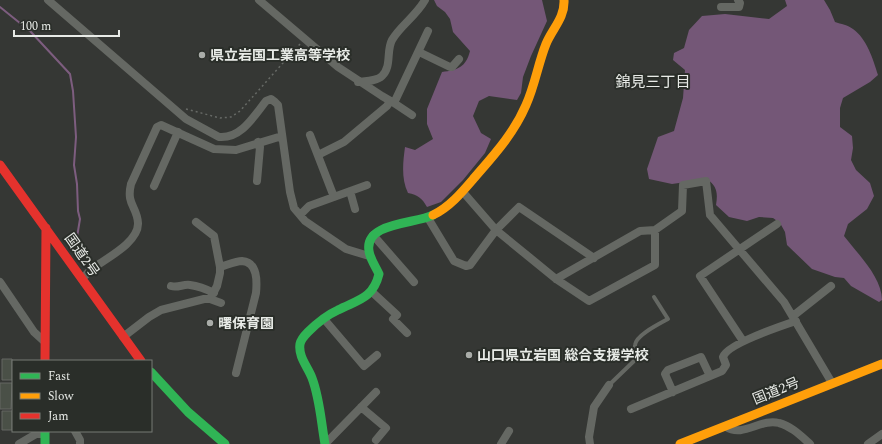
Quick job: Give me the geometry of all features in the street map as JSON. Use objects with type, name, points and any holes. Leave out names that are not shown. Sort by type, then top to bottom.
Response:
[{"type":"main road","points":[[326,444],[317,396],[311,376],[304,362],[300,344],[310,330],[334,311],[363,300],[378,281],[379,274],[369,256],[368,250],[373,236],[378,231],[428,218],[436,214],[463,192],[499,150],[524,110],[531,93],[547,41],[565,11],[564,0]]},
{"type":"main road","name":"国道2号","points":[[0,165],[140,360]]},
{"type":"main road","points":[[45,360],[46,228]]},
{"type":"main road","name":"国道2号","points":[[680,444],[882,364]]},
{"type":"main road","points":[[152,373],[162,386],[225,444]]},
{"type":"main road","points":[[45,432],[45,444]]},
{"type":"street","points":[[48,0],[171,107],[193,123],[219,137],[234,135],[241,131],[266,101],[271,99],[275,102],[278,105],[290,192],[294,208],[318,231],[346,249],[369,256]]},
{"type":"street","points":[[259,0],[304,39],[358,82],[412,114]]},
{"type":"street","points":[[358,82],[377,79],[382,76],[386,70],[389,60],[392,40],[416,14],[426,0]]},
{"type":"street","points":[[721,7],[739,7],[740,3],[738,0]]},
{"type":"street","points":[[318,155],[344,142],[392,102],[419,52],[428,31]]},
{"type":"street","points":[[419,52],[450,67],[452,67],[459,59]]},
{"type":"street","points":[[82,279],[92,269],[119,251],[135,233],[138,225],[137,218],[130,202],[129,192],[131,184],[157,127],[161,125],[214,150],[231,151],[282,136]]},
{"type":"street","points":[[154,186],[178,132]]},
{"type":"street","points":[[310,135],[334,197]]},
{"type":"street","points":[[257,181],[260,147],[258,142]]},
{"type":"street","points":[[556,279],[640,232],[655,230],[682,211],[683,185],[706,181],[710,215],[784,302],[795,318],[832,383]]},
{"type":"street","points":[[300,215],[309,206],[367,185]]},
{"type":"street","points":[[350,192],[355,209]]},
{"type":"street","points":[[463,192],[496,230],[556,279],[589,301],[655,264],[655,230]]},
{"type":"street","points":[[428,218],[454,261],[466,266],[470,265],[496,230],[519,207],[594,258]]},
{"type":"street","points":[[196,222],[214,236],[220,273],[212,296]]},
{"type":"street","points":[[743,341],[700,276],[777,224]]},
{"type":"street","points":[[373,236],[414,282]]},
{"type":"street","points":[[220,267],[242,261],[248,263],[255,270],[258,281],[236,373]]},
{"type":"street","points":[[0,282],[34,332],[45,342]]},
{"type":"street","points":[[171,286],[175,287],[189,285],[212,296],[221,303]]},
{"type":"street","points":[[631,409],[722,371],[726,366],[723,357],[724,353],[743,341],[795,318],[831,286]]},
{"type":"street","points":[[371,291],[397,316],[393,319],[407,333]]},
{"type":"street","points":[[123,337],[148,317],[161,310],[170,309],[194,300],[212,296]]},
{"type":"street","points":[[324,319],[364,366],[377,354]]},
{"type":"street","points":[[673,392],[665,374],[668,370],[701,357],[710,376]]},
{"type":"street","points":[[152,383],[162,386]]},
{"type":"street","points":[[590,444],[589,437],[594,408],[596,402],[608,386]]},
{"type":"street","points":[[326,444],[376,392]]},
{"type":"street","points":[[361,407],[386,428],[376,440]]},
{"type":"street","points":[[725,426],[732,431],[740,431],[757,426],[779,423],[796,432],[810,444]]},
{"type":"street","points":[[501,444],[509,431]]},
{"type":"street","points":[[19,444],[36,434],[45,432]]},
{"type":"street","points":[[76,432],[80,440],[80,444]]},
{"type":"street","points":[[868,444],[882,434]]},
{"type":"lane","points":[[608,386],[634,362],[636,358],[635,344],[637,340],[668,319],[654,297]]},
{"type":"path","points":[[184,108],[220,118],[230,117],[240,112],[304,39]]},
{"type":"shaded area","points":[[434,0],[542,0],[547,21],[523,77],[521,93],[517,100],[489,96],[479,101],[473,116],[481,133],[491,139],[485,153],[463,180],[441,202],[427,207],[419,197],[408,193],[406,188],[403,170],[405,147],[415,150],[433,139],[427,124],[427,109],[442,72],[457,69],[464,64],[470,51],[453,32],[450,19],[445,12],[437,6]]},
{"type":"shaded area","points":[[785,0],[824,0],[835,22],[847,26],[858,33],[866,44],[874,62],[878,75],[870,82],[843,98],[840,108],[840,127],[852,136],[853,148],[851,160],[856,170],[870,183],[874,196],[867,209],[848,224],[844,236],[868,266],[878,283],[882,300],[879,302],[851,286],[844,278],[835,277],[812,269],[787,245],[785,232],[780,223],[773,218],[759,217],[747,221],[729,217],[716,205],[717,197],[715,187],[707,179],[672,184],[649,179],[647,169],[658,137],[674,131],[683,98],[685,70],[673,60],[674,53],[684,48],[689,30],[702,16],[725,14],[769,19],[787,6]]},
{"type":"building","points":[[2,359],[12,359],[12,380],[2,380]]},
{"type":"building","points":[[0,383],[12,383],[11,409],[0,409]]},
{"type":"building","points":[[2,411],[12,411],[12,430],[2,430]]},
{"type":"waterway","points":[[0,7],[31,32],[70,74],[73,91],[76,137],[74,165],[80,219],[74,246],[75,254]]},
{"type":"traffic: fast","points":[[325,444],[319,402],[315,386],[300,353],[301,340],[315,325],[322,320],[334,312],[363,298],[373,289],[379,274],[369,251],[370,241],[374,234],[383,229],[433,215]]},
{"type":"traffic: fast","points":[[152,373],[188,412],[225,444]]},
{"type":"traffic: fast","points":[[45,432],[45,444]]},
{"type":"traffic: slow","points":[[433,215],[445,208],[461,193],[497,151],[516,125],[529,97],[546,44],[560,18],[564,6],[564,0]]},
{"type":"traffic: slow","points":[[680,444],[882,364]]},
{"type":"traffic: jam","points":[[0,165],[140,360]]},
{"type":"traffic: jam","points":[[45,360],[46,228]]},
{"type":"place","name":"県立岩国工業高等学校","points":[[202,55]]},
{"type":"place","name":"曙保育園","points":[[210,323]]},
{"type":"place","name":"山口県立岩国 総合支援学校","points":[[469,355]]},
{"type":"district","name":"錦見三丁目","points":[[653,82]]}]
